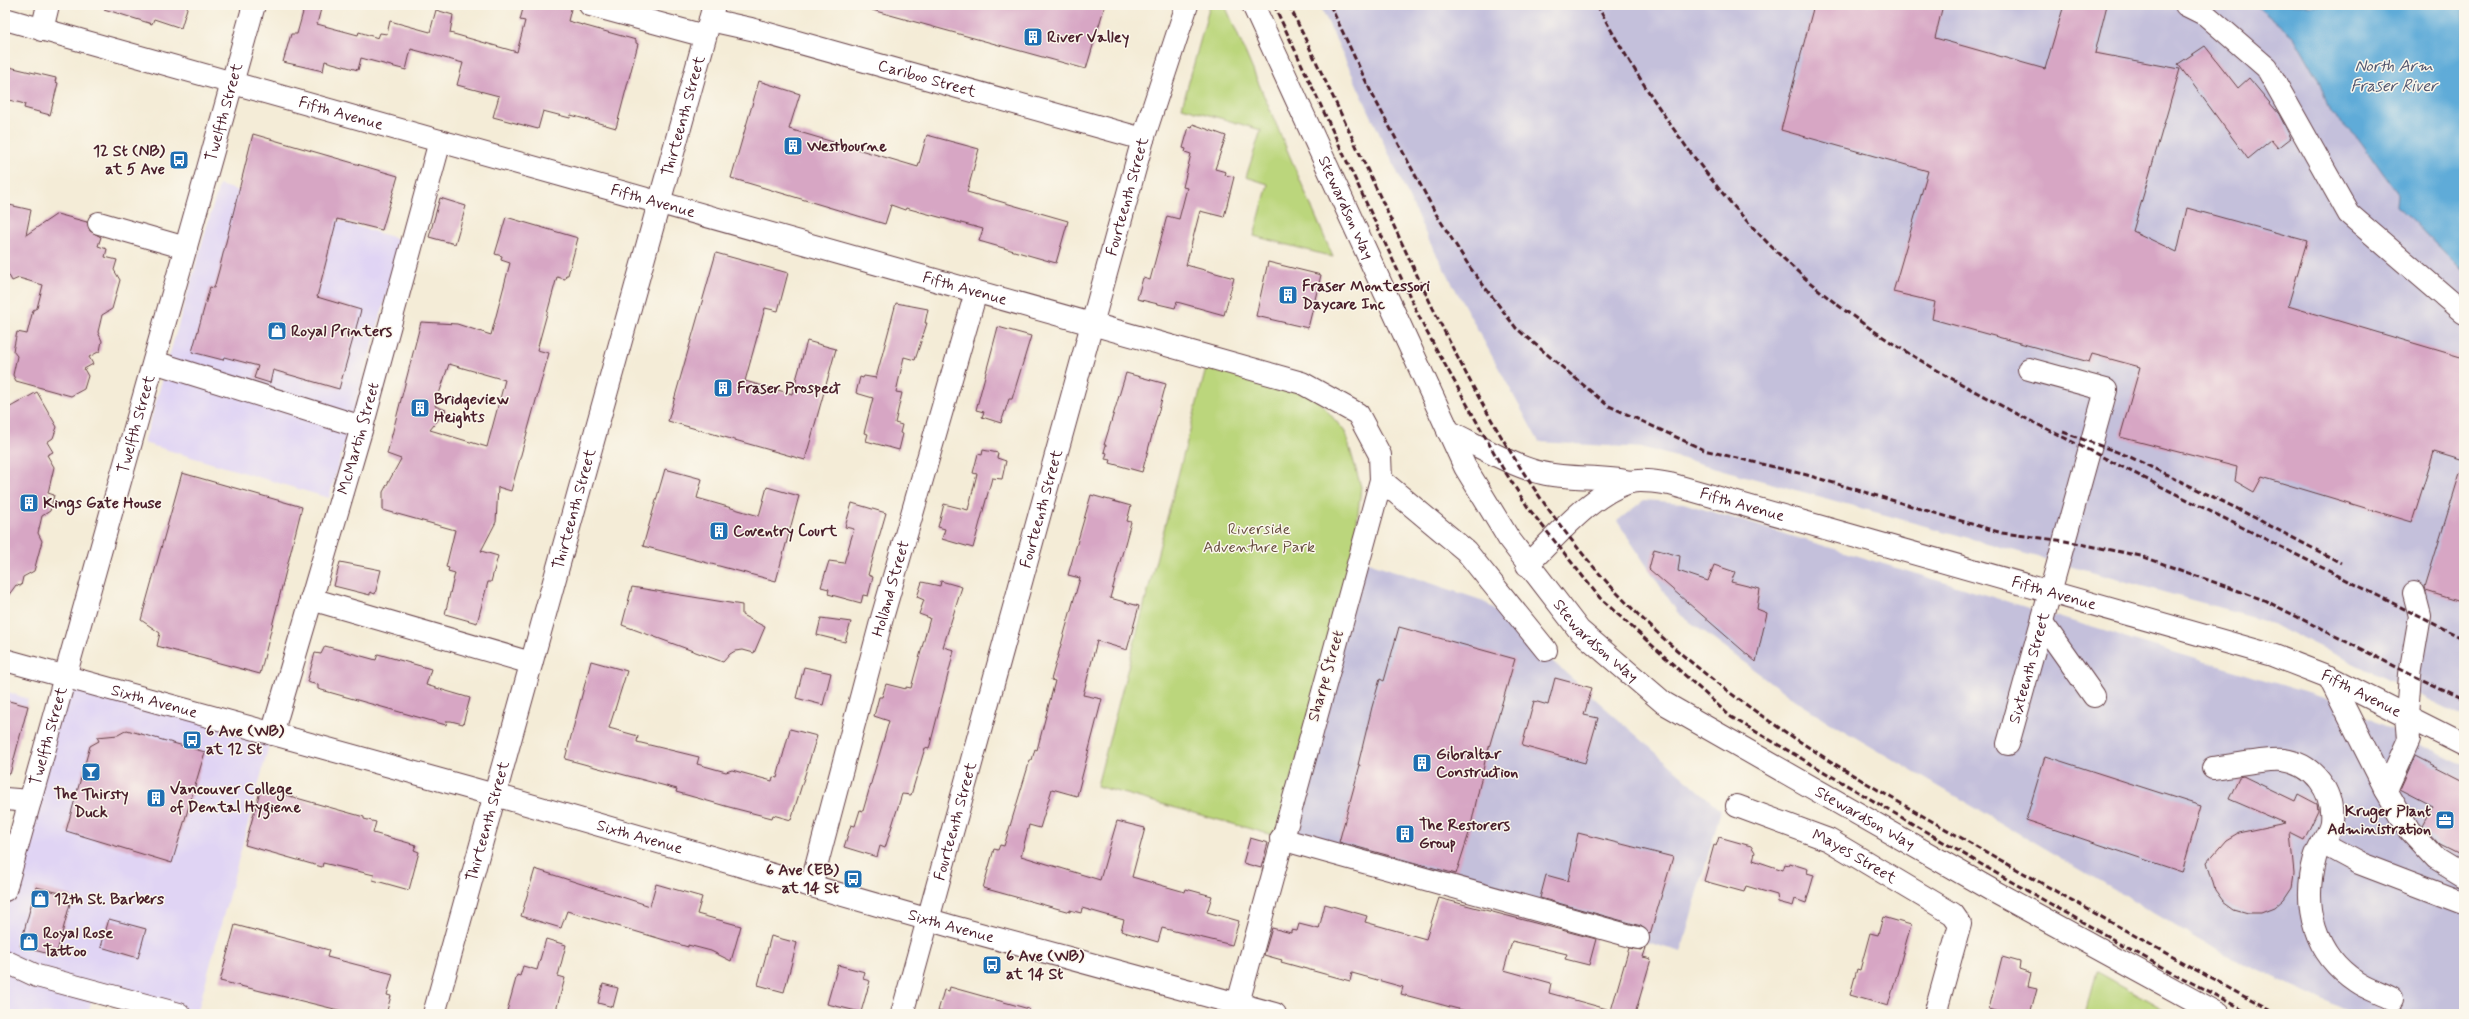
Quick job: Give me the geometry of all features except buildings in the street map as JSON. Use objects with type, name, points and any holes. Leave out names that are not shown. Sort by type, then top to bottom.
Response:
[{"type":"street","points":[[42,30],[48,5]]},
{"type":"street","name":"Twelfth Street","points":[[5,890],[254,5]]},
{"type":"street","name":"Cariboo Street","points":[[590,5],[710,21],[751,29],[1143,139]]},
{"type":"street","name":"Fourteenth Street","points":[[902,1014],[1143,139],[1187,5]]},
{"type":"street","name":"Stewardson Way","points":[[1253,5],[1465,467],[1509,539],[1527,565],[1579,630],[1664,703],[1995,892],[2218,1014]]},
{"type":"street","points":[[2186,5],[2206,15],[2267,68],[2349,214],[2464,313]]},
{"type":"street","name":"Fifth Avenue","points":[[5,20],[1302,383]]},
{"type":"street","name":"Thirteenth Street","points":[[434,1014],[658,203],[710,21]]},
{"type":"street","name":"McMartin Street","points":[[272,734],[362,427],[440,141]]},
{"type":"street","points":[[99,223],[186,248]]},
{"type":"street","name":"Holland Street","points":[[811,886],[882,618],[976,292]]},
{"type":"street","points":[[154,362],[362,427]]},
{"type":"street","name":"Sixteenth Street","points":[[2008,744],[2043,624],[2106,390],[2029,369]]},
{"type":"street","name":"Sharpe Street","points":[[1238,1003],[1281,839],[1381,480],[1380,455],[1358,414],[1302,383]]},
{"type":"street","name":"Fifth Avenue","points":[[1448,431],[1533,471],[1566,478],[1603,477],[1630,482],[1670,484],[2272,655],[2330,677],[2464,745]]},
{"type":"street","points":[[1381,480],[1466,551],[1546,650]]},
{"type":"street","name":"Fifth Avenue","points":[[1527,565],[1595,502],[1607,493],[1630,482]]},
{"type":"street","points":[[2386,790],[2409,739],[2407,716],[2410,674],[2420,616],[2414,593]]},
{"type":"street","points":[[312,599],[531,663]]},
{"type":"street","points":[[2043,624],[2094,696]]},
{"type":"street","name":"Sixth Avenue","points":[[5,660],[495,794],[928,920],[1276,1014]]},
{"type":"street","points":[[2330,677],[2386,790],[2409,830],[2436,859],[2464,876]]},
{"type":"street","points":[[2213,768],[2283,760],[2311,770],[2330,796],[2331,823],[2315,858],[2309,894],[2314,928],[2334,963],[2357,982],[2392,999]]},
{"type":"street","points":[[5,799],[30,801]]},
{"type":"street","name":"Mayes Street","points":[[1737,806],[1829,840],[1953,914],[1960,924],[1936,1014]]},
{"type":"street","points":[[1281,839],[1638,938]]},
{"type":"street","points":[[2322,843],[2358,863],[2464,903]]},
{"type":"street","points":[[5,961],[37,976],[179,1014]]},
{"type":"shaded area","points":[[1320,5],[2255,5],[2294,37],[2318,79],[2330,112],[2361,142],[2398,194],[2398,205],[2464,273],[2464,717],[2264,620],[1644,448],[1539,442],[1428,239]]},
{"type":"shaded area","points":[[219,185],[402,240],[329,498],[144,443]]},
{"type":"shaded area","points":[[1644,500],[1683,503],[2334,701],[2464,765],[2464,1014],[2352,1014],[2222,953],[1824,719],[1789,696],[1678,613],[1617,521]]},
{"type":"shaded area","points":[[1353,557],[1484,601],[1721,810],[1681,952],[1277,836]]},
{"type":"shaded area","points":[[65,677],[272,734],[197,1014],[179,1014],[94,992],[88,1014],[5,1014],[5,890]]},
{"type":"shaded area","points":[[5,691],[28,699],[5,784]]},
{"type":"green space","points":[[1210,5],[1225,5],[1333,257],[1254,236],[1268,184],[1246,177],[1261,130],[1182,107]]},
{"type":"green space","name":"Riverside Adventure Park","points":[[1209,357],[1303,382],[1345,432],[1361,487],[1353,557],[1276,836],[1097,786]]},
{"type":"green space","points":[[2096,971],[2172,1014],[2085,1014]]},
{"type":"water","name":"North Arm Fraser River","points":[[2255,5],[2464,5],[2464,273],[2397,205],[2398,194],[2361,142],[2330,112],[2318,79],[2294,37]]},
{"type":"railway","points":[[1274,5],[1424,327],[1502,467],[1529,509],[1600,598],[1731,717],[1996,873],[2160,966],[2251,1014]]},
{"type":"railway","points":[[1289,5],[1419,280],[1485,408],[1534,489],[1562,528],[1592,565],[1634,611],[1679,652],[1727,691],[1828,760],[1934,823],[2276,1014]]},
{"type":"railway","points":[[1330,5],[1371,92],[1436,214],[1471,269],[1516,328],[1607,405],[1704,450],[1807,475],[2002,533],[2065,541],[2141,556],[2264,600],[2410,674],[2464,699]]},
{"type":"railway","points":[[1597,5],[1648,91],[1706,172],[1737,210],[1771,247],[1808,281],[1847,312],[1908,353],[1950,378],[2015,413],[2464,639]]},
{"type":"railway","points":[[2063,432],[2128,456],[2238,509],[2341,563]]},
{"type":"place","name":"River Valley","points":[[1033,37]]},
{"type":"place","name":"Westbourne","points":[[793,146]]},
{"type":"place","name":"12 St (NB) at 5 Ave","points":[[179,160]]},
{"type":"place","name":"Fraser Montessori Daycare Inc","points":[[1288,295]]},
{"type":"place","name":"Royal Printers","points":[[277,331]]},
{"type":"place","name":"Fraser Prospect","points":[[723,388]]},
{"type":"place","name":"Bridgeview Heights","points":[[420,408]]},
{"type":"place","name":"Kings Gate House","points":[[29,503]]},
{"type":"place","name":"Coventry Court","points":[[719,531]]},
{"type":"place","name":"6 Ave (WB) at 12 St","points":[[192,740]]},
{"type":"place","name":"Gibraltar Construction","points":[[1422,763]]},
{"type":"place","name":"The Thirsty Duck","points":[[91,772]]},
{"type":"place","name":"Vancouver College of Dental Hygiene","points":[[156,798]]},
{"type":"place","name":"Kruger Plant Administration","points":[[2445,820]]},
{"type":"place","name":"The Restorers Group","points":[[1405,834]]},
{"type":"place","name":"6 Ave (EB) at 14 St","points":[[853,879]]},
{"type":"place","name":"12th St. Barbers","points":[[40,899]]},
{"type":"place","name":"Royal Rose Tattoo","points":[[29,942]]},
{"type":"place","name":"6 Ave (WB) at 14 St","points":[[992,965]]}]
